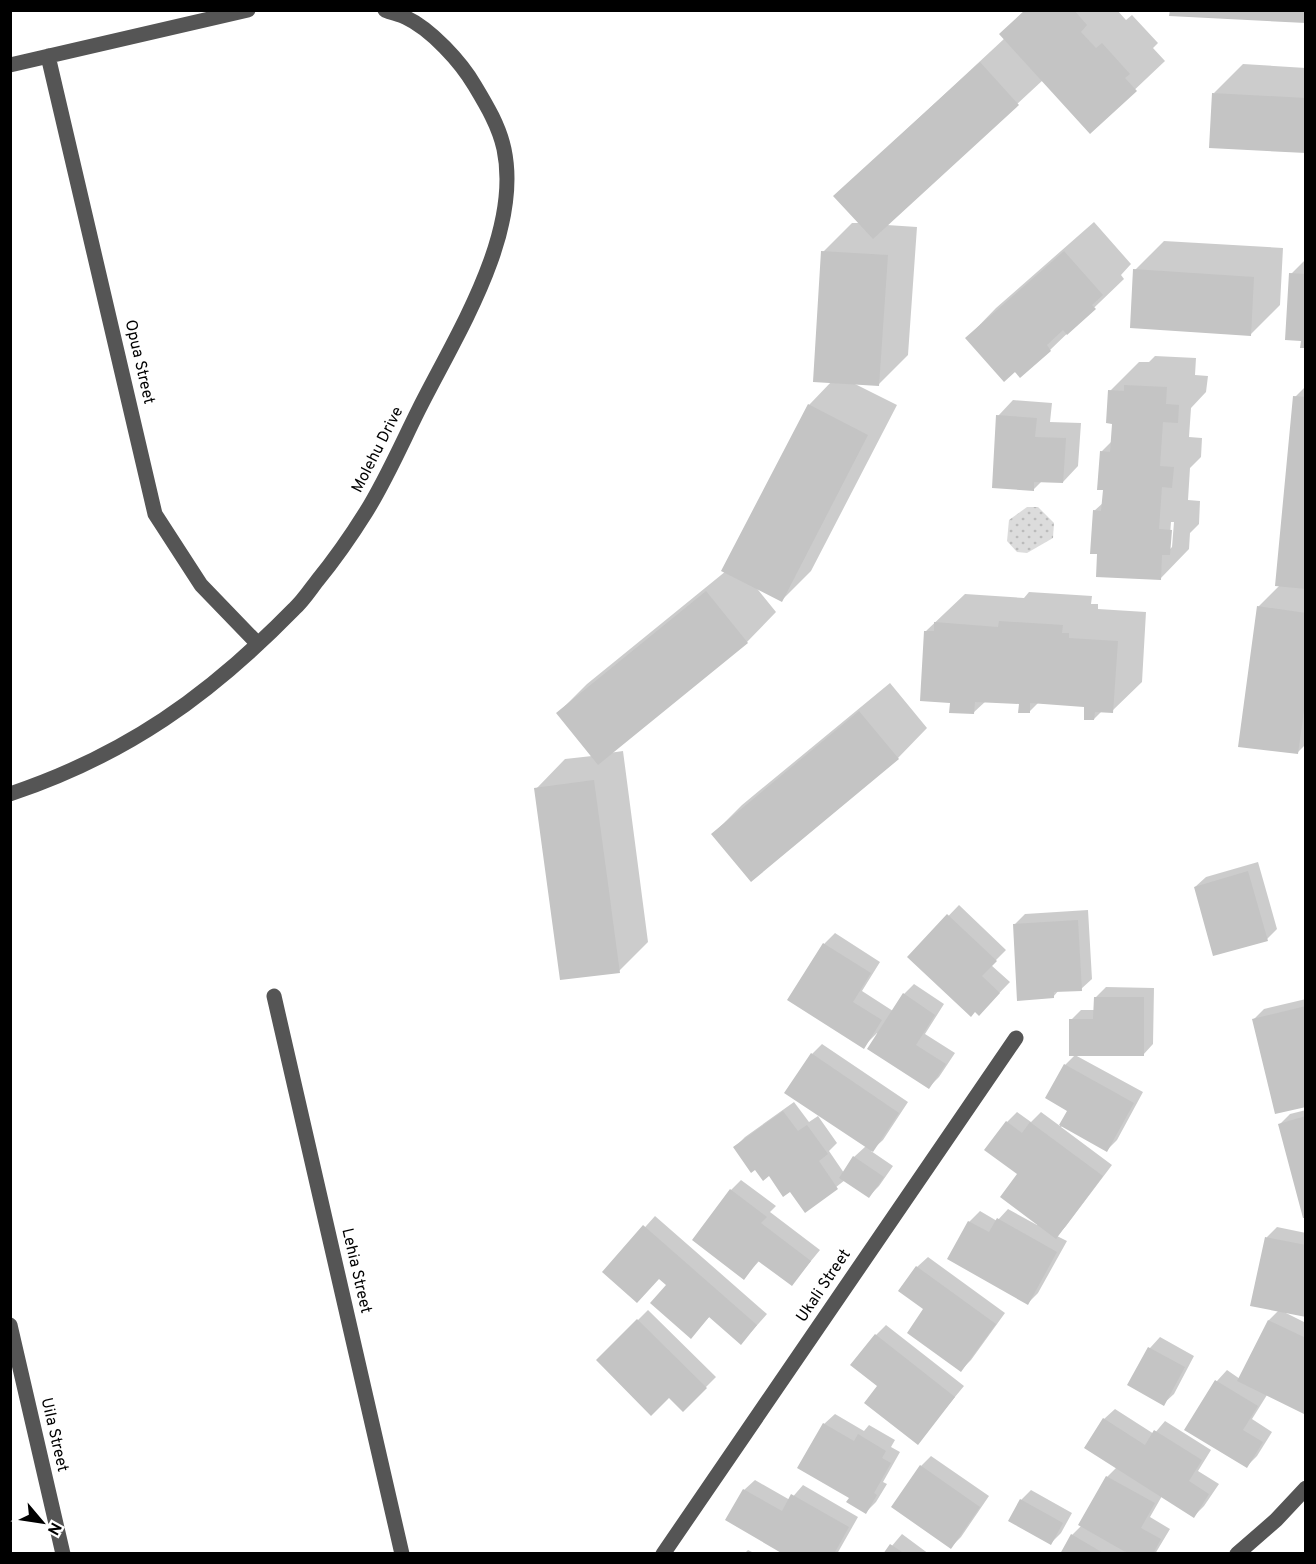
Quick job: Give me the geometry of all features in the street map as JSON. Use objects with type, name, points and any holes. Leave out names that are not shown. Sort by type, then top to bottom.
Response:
[{"type":"street","points":[[10,65],[248,10]]},
{"type":"street","name":"Molehu Drive","points":[[10,794],[55,779],[166,720],[213,686],[296,607],[337,556],[368,510],[481,286],[497,247],[505,210],[507,179],[504,148],[492,116],[460,63],[440,41],[408,14],[385,10]]},
{"type":"street","name":"Opua Street","points":[[48,56],[155,514],[201,585],[258,644]]},
{"type":"street","name":"Lehia Street","points":[[274,996],[402,1554]]},
{"type":"street","name":"Ukali Street","points":[[663,1554],[1016,1038]]},
{"type":"street","name":"Uila Street","points":[[10,1324],[63,1554]]},
{"type":"street","points":[[1237,1554],[1276,1520],[1305,1488]]},
{"type":"shaded area","points":[[1027,507],[1038,507],[1054,523],[1053,538],[1027,553],[1017,552],[1007,541],[1009,520]]},
{"type":"building","points":[[1025,10],[1074,10],[1087,25],[1081,32],[1096,48],[1102,43],[1130,74],[1125,78],[1137,91],[1090,134],[999,34]]},
{"type":"building","points":[[1170,10],[1306,10],[1306,23],[1169,16]]},
{"type":"building","points":[[980,62],[1019,105],[873,239],[833,196]]},
{"type":"building","points":[[1212,93],[1306,98],[1306,153],[1209,148]]},
{"type":"building","points":[[821,251],[888,255],[879,386],[813,382]]},
{"type":"building","points":[[1064,251],[1103,295],[1092,305],[1096,309],[1067,335],[1063,330],[1047,345],[1051,351],[1020,378],[1015,372],[1004,382],[965,338]]},
{"type":"building","points":[[1133,269],[1254,277],[1251,336],[1130,328]]},
{"type":"building","points":[[1289,273],[1306,274],[1306,348],[1300,348],[1301,341],[1285,340]]},
{"type":"building","points":[[1124,385],[1167,387],[1166,404],[1179,405],[1178,423],[1163,422],[1160,466],[1174,467],[1172,488],[1162,487],[1159,529],[1172,530],[1170,555],[1162,555],[1161,580],[1096,577],[1097,554],[1090,554],[1093,510],[1101,511],[1103,490],[1097,490],[1100,451],[1110,452],[1112,424],[1106,423],[1108,390],[1124,391]]},
{"type":"building","points":[[1293,396],[1306,397],[1306,589],[1275,586]]},
{"type":"building","points":[[808,404],[868,435],[782,602],[721,571]]},
{"type":"building","points":[[996,415],[1037,418],[1035,437],[1066,438],[1063,483],[1034,482],[1034,491],[992,488]]},
{"type":"building","points":[[706,591],[748,643],[598,765],[556,713]]},
{"type":"building","points":[[1257,606],[1306,613],[1306,696],[1298,754],[1238,747]]},
{"type":"building","points":[[999,621],[1063,625],[1062,633],[1069,633],[1069,638],[1118,641],[1113,713],[1095,712],[1094,720],[1084,720],[1084,707],[1030,703],[1030,713],[1018,713],[1019,704],[975,702],[974,714],[949,713],[950,703],[920,701],[924,631],[934,631],[934,622],[998,627]]},
{"type":"building","points":[[859,711],[899,759],[751,882],[711,834]]},
{"type":"building","points":[[594,780],[620,973],[560,980],[534,788]]},
{"type":"building","points":[[1248,871],[1268,941],[1213,956],[1194,887]]},
{"type":"building","points":[[947,914],[997,961],[982,976],[1000,993],[979,1016],[975,1012],[971,1017],[907,957]]},
{"type":"building","points":[[1078,920],[1082,991],[1054,992],[1054,998],[1017,1001],[1013,924]]},
{"type":"building","points":[[823,943],[871,973],[853,1002],[882,1020],[864,1049],[787,1000]]},
{"type":"building","points":[[903,993],[935,1015],[916,1045],[946,1064],[929,1089],[867,1049]]},
{"type":"building","points":[[1094,997],[1144,997],[1144,1056],[1069,1056],[1069,1019],[1093,1019]]},
{"type":"building","points":[[1306,1006],[1306,1107],[1275,1114],[1252,1019]]},
{"type":"building","points":[[811,1053],[899,1113],[873,1152],[784,1093]]},
{"type":"building","points":[[1064,1064],[1134,1103],[1107,1152],[1059,1125],[1067,1111],[1045,1098]]},
{"type":"building","points":[[783,1111],[798,1131],[807,1125],[828,1154],[819,1161],[838,1189],[805,1213],[790,1192],[783,1197],[769,1176],[763,1181],[755,1170],[751,1173],[733,1147]]},
{"type":"building","points":[[1306,1116],[1306,1218],[1303,1218],[1278,1124]]},
{"type":"building","points":[[1006,1121],[1022,1133],[1030,1122],[1103,1176],[1056,1239],[1000,1197],[1017,1174],[984,1150]]},
{"type":"building","points":[[853,1156],[884,1177],[869,1198],[839,1178]]},
{"type":"building","points":[[730,1189],[767,1217],[761,1223],[811,1261],[792,1286],[758,1261],[744,1280],[692,1240]]},
{"type":"building","points":[[997,1218],[1057,1252],[1028,1305],[947,1259],[968,1221],[989,1232]]},
{"type":"building","points":[[643,1225],[757,1325],[741,1345],[709,1317],[691,1339],[650,1303],[666,1285],[659,1279],[637,1303],[602,1272]]},
{"type":"building","points":[[1265,1237],[1306,1245],[1306,1317],[1250,1306]]},
{"type":"building","points":[[916,1266],[996,1324],[961,1372],[907,1333],[923,1309],[898,1291]]},
{"type":"building","points":[[637,1319],[707,1388],[683,1412],[669,1398],[651,1416],[596,1360]]},
{"type":"building","points":[[1268,1320],[1306,1338],[1306,1415],[1237,1381]]},
{"type":"building","points":[[875,1334],[955,1397],[918,1445],[864,1403],[877,1386],[850,1365]]},
{"type":"building","points":[[1148,1347],[1185,1367],[1164,1406],[1127,1385]]},
{"type":"building","points":[[1215,1380],[1258,1406],[1243,1430],[1263,1442],[1247,1468],[1184,1430]]},
{"type":"building","points":[[1103,1418],[1145,1445],[1154,1430],[1202,1460],[1189,1481],[1209,1494],[1194,1518],[1084,1448]]},
{"type":"building","points":[[823,1423],[854,1441],[858,1434],[886,1451],[882,1458],[891,1463],[874,1493],[877,1495],[866,1514],[846,1502],[849,1498],[797,1468]]},
{"type":"building","points":[[920,1465],[980,1507],[951,1549],[891,1507]]},
{"type":"building","points":[[1106,1476],[1155,1503],[1141,1528],[1161,1539],[1153,1554],[1129,1554],[1078,1525]]},
{"type":"building","points":[[743,1489],[782,1511],[791,1494],[849,1527],[834,1554],[783,1554],[725,1520]]},
{"type":"building","points":[[1020,1499],[1063,1523],[1051,1545],[1008,1521]]},
{"type":"building","points":[[1071,1534],[1105,1554],[1060,1554]]},
{"type":"building","points":[[890,1544],[905,1554],[883,1554]]}]
